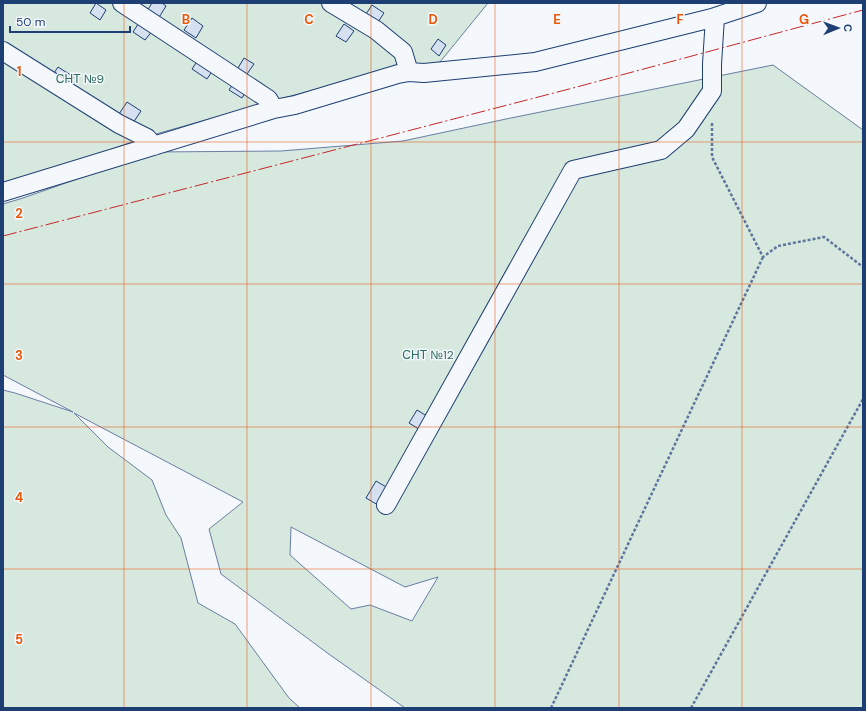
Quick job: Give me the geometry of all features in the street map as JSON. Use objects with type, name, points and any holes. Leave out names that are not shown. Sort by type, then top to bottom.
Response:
[{"type":"street","points":[[122,3],[268,99],[274,109]]},
{"type":"street","points":[[331,3],[376,30],[403,52],[409,72]]},
{"type":"street","points":[[7,186],[154,146],[274,109],[295,105],[398,74],[409,72],[424,73],[535,62],[715,17],[757,3]]},
{"type":"street","points":[[386,505],[573,170],[661,150],[686,129],[712,91],[715,17]]},
{"type":"street","points":[[3,51],[119,124],[147,138],[154,146]]},
{"type":"path","points":[[712,120],[712,157],[763,257]]},
{"type":"path","points":[[551,708],[763,257],[778,246],[824,237],[863,267]]},
{"type":"path","points":[[691,708],[863,399]]},
{"type":"green space","name":"СНТ №9","points":[[3,3],[488,3],[440,62],[396,69],[283,98],[149,136],[3,187]]},
{"type":"green space","name":"СНТ №12","points":[[773,65],[863,130],[863,708],[405,708],[326,652],[221,574],[209,529],[243,502],[74,413],[108,447],[152,480],[166,515],[181,538],[198,603],[235,624],[289,698],[300,708],[3,708],[3,390],[73,412],[3,375],[3,204],[154,152],[281,151],[403,141]],"holes":[[[291,527],[405,587],[438,577],[412,621],[370,605],[351,609],[290,555]]]},
{"type":"building","points":[[96,3],[106,10],[100,20],[90,13]]},
{"type":"building","points":[[152,3],[162,3],[166,6],[158,19],[147,11]]},
{"type":"building","points":[[372,5],[384,13],[376,25],[364,17]]},
{"type":"building","points":[[192,18],[203,26],[196,38],[184,30]]},
{"type":"building","points":[[140,21],[153,30],[145,40],[133,32]]},
{"type":"building","points":[[344,24],[354,31],[346,42],[336,36]]},
{"type":"building","points":[[438,39],[446,45],[439,56],[431,49]]},
{"type":"building","points":[[244,58],[254,64],[247,74],[238,68]]},
{"type":"building","points":[[198,60],[213,70],[207,79],[192,69]]},
{"type":"building","points":[[58,67],[74,77],[68,86],[52,76]]},
{"type":"building","points":[[235,81],[247,90],[242,98],[229,90]]},
{"type":"building","points":[[127,102],[141,111],[133,123],[119,114]]},
{"type":"building","points":[[417,410],[430,418],[422,431],[409,423]]},
{"type":"building","points":[[376,481],[388,488],[378,505],[366,498]]},
{"type":"power","points":[[3,236],[573,88],[863,10]]}]
